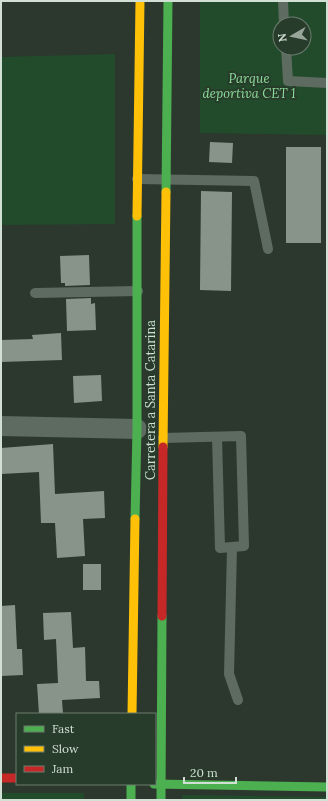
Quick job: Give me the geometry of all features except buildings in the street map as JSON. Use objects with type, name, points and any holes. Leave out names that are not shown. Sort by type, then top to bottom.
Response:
[{"type":"main road","name":"Carretera a Santa Catarina","points":[[132,713],[137,429],[137,180],[140,1]]},
{"type":"main road","name":"Carretera a Santa Catarina","points":[[161,800],[158,785],[168,1]]},
{"type":"main road","points":[[1,778],[16,778]]},
{"type":"main road","points":[[131,785],[131,800]]},
{"type":"main road","points":[[158,785],[327,787]]},
{"type":"street","points":[[1,426],[137,429]]},
{"type":"lane","points":[[283,1],[284,16]]},
{"type":"lane","points":[[286,56],[288,81],[327,83]]},
{"type":"lane","points":[[137,180],[166,179],[254,181],[268,249]]},
{"type":"lane","points":[[35,293],[138,291]]},
{"type":"lane","points":[[163,438],[241,436],[244,546],[220,548],[217,437]]},
{"type":"lane","points":[[232,548],[229,674],[238,700]]},
{"type":"green space","name":"Parque deportiva CET 1","points":[[200,1],[327,1],[327,135],[200,133]]},
{"type":"green space","points":[[115,54],[115,224],[1,225],[1,57]]},
{"type":"green space","points":[[1,793],[84,793],[84,800],[1,800]]},
{"type":"green space","points":[[182,795],[327,797],[327,800],[182,800]]},
{"type":"traffic: fast","points":[[166,192],[168,1]]},
{"type":"traffic: fast","points":[[135,519],[137,429],[137,216]]},
{"type":"traffic: fast","points":[[161,800],[162,616]]},
{"type":"traffic: fast","points":[[156,784],[327,787]]},
{"type":"traffic: fast","points":[[131,785],[131,800]]},
{"type":"traffic: slow","points":[[137,216],[140,1]]},
{"type":"traffic: slow","points":[[163,447],[166,192]]},
{"type":"traffic: slow","points":[[132,713],[135,519]]},
{"type":"traffic: jam","points":[[162,616],[163,447]]},
{"type":"traffic: jam","points":[[1,778],[16,778]]}]
